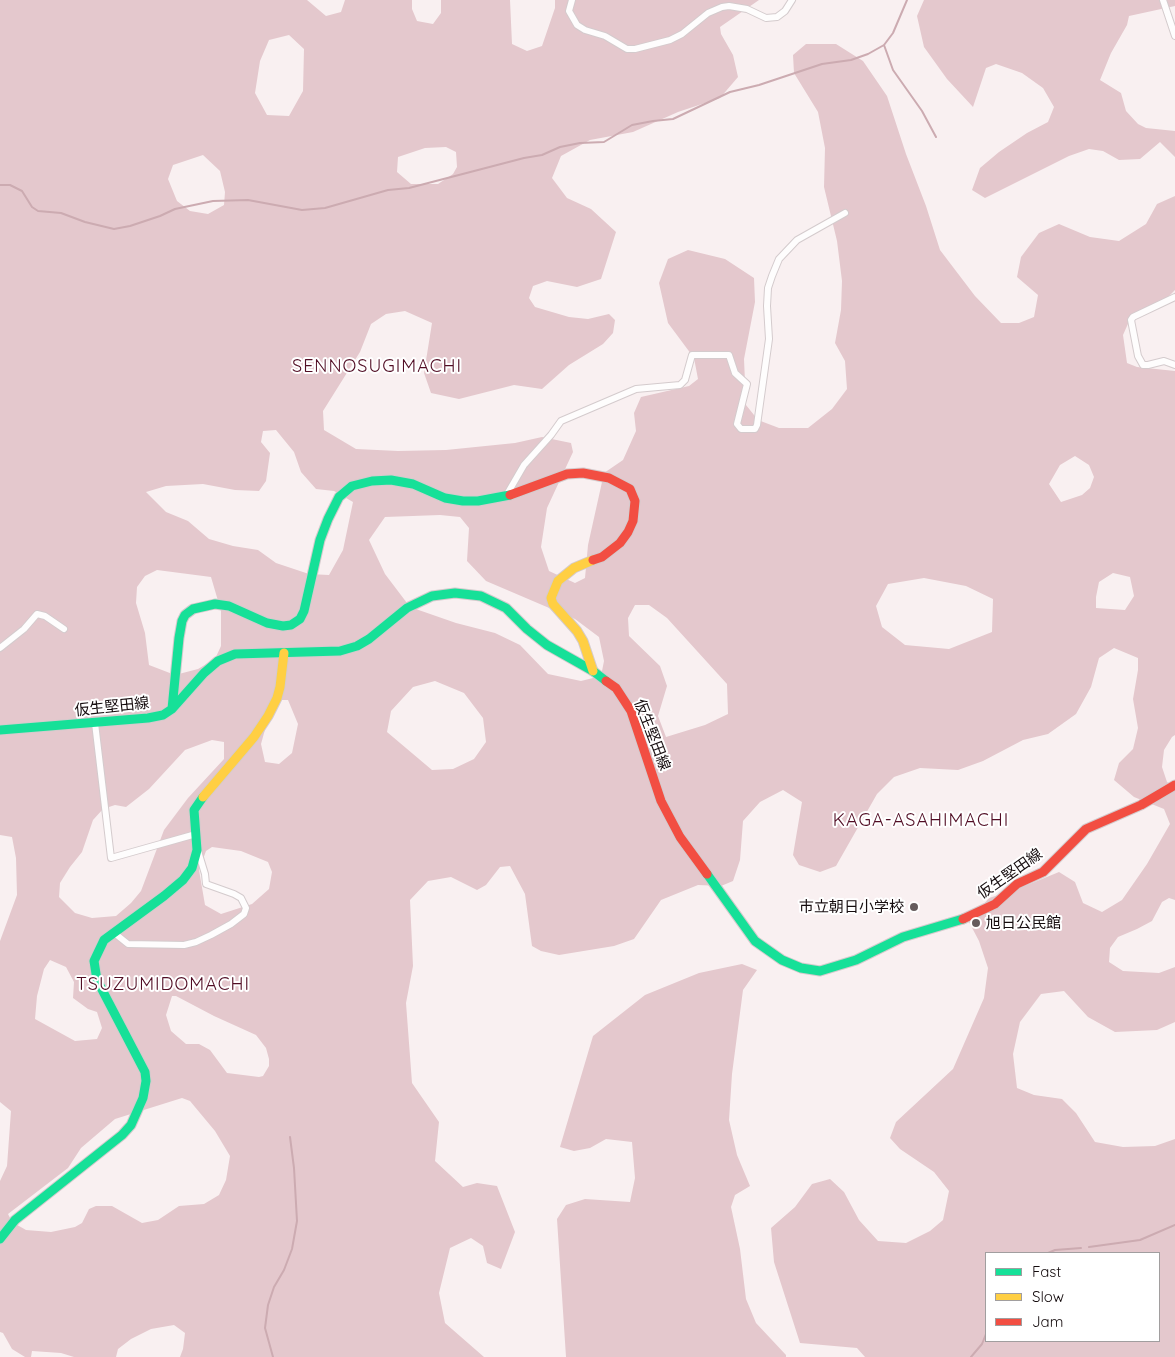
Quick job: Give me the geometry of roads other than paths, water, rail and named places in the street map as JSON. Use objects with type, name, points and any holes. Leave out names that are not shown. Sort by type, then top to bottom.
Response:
[{"type":"street","points":[[572,0],[569,11],[577,25],[585,30],[605,36],[627,49],[635,49],[670,40],[682,34],[708,13],[722,7],[729,6],[747,9],[766,18],[777,17],[786,11],[792,0]]},
{"type":"street","points":[[1163,0],[1175,36]]},
{"type":"street","points":[[506,496],[524,465],[551,436],[560,421],[636,389],[680,385],[685,380],[692,355],[729,355],[735,373],[743,378],[746,384],[737,424],[741,428],[755,429],[757,426],[769,340],[768,288],[779,259],[797,240],[845,213]]},
{"type":"street","points":[[1175,297],[1133,316],[1131,320],[1141,363],[1146,366],[1164,361],[1175,365]]},
{"type":"street","points":[[172,709],[179,638],[184,615],[193,609],[215,604],[229,606],[275,625],[291,625],[300,619],[304,611],[313,566],[328,518],[339,497],[347,488],[372,481],[391,480],[413,484],[445,498],[463,501],[506,496],[567,474],[583,473],[609,478],[630,489],[635,502],[628,532],[620,543],[602,557],[574,568],[558,581],[551,598],[553,604],[584,641],[593,671]]},
{"type":"street","name":"仮生堅田線","points":[[0,730],[95,723],[162,715],[172,709],[204,673],[218,661],[235,654],[340,651],[356,646],[407,608],[432,596],[455,593],[481,596],[506,608],[527,629],[547,645],[593,671],[616,688],[631,711],[661,801],[680,837],[755,941],[782,960],[801,968],[820,971],[856,960],[903,937],[951,924],[975,915],[995,904],[1017,884],[1043,872],[1086,829],[1142,805],[1175,785]]},
{"type":"street","points":[[0,648],[24,628],[37,614],[45,616],[64,629]]},
{"type":"street","points":[[113,932],[128,944],[184,944],[211,936],[244,914],[246,908],[241,898],[206,884],[205,874],[197,850],[194,810],[198,802],[254,737],[277,698],[284,653]]},
{"type":"street","points":[[95,723],[111,858],[196,834]]},
{"type":"street","points":[[0,1239],[15,1220],[122,1135],[131,1125],[140,1104],[146,1081],[146,1072],[97,980],[94,961],[97,951],[104,940],[183,880],[192,868],[197,850]]},
{"type":"waterway","points":[[0,185],[10,185],[22,191],[32,207],[38,211],[61,213],[85,222],[114,229],[130,226],[175,209],[213,201],[248,200],[302,210],[325,208],[388,190],[409,188],[542,155],[560,147],[580,143],[604,142],[632,125],[673,119],[730,92],[759,85],[822,64],[851,60],[868,54],[884,45],[893,33],[907,0]]},
{"type":"waterway","points":[[884,45],[893,70],[922,111],[936,137]]},
{"type":"waterway","points":[[273,1357],[265,1328],[268,1305],[274,1287],[284,1270],[292,1249],[297,1221],[290,1137]]},
{"type":"waterway","points":[[1089,1247],[1140,1240],[1175,1225]]},
{"type":"waterway","points":[[1050,1252],[1081,1248]]},
{"type":"waterway","points":[[971,1357],[982,1344],[985,1336]]},
{"type":"place","name":"市立朝日小学校","points":[[914,907]]},
{"type":"place","name":"旭日公民館","points":[[976,923]]},
{"type":"district","name":"SENNOSUGIMACHI","points":[[377,367]]},
{"type":"district","name":"KAGA-ASAHIMACHI","points":[[921,821]]},
{"type":"district","name":"TSUZUMIDOMACHI","points":[[163,985]]}]
